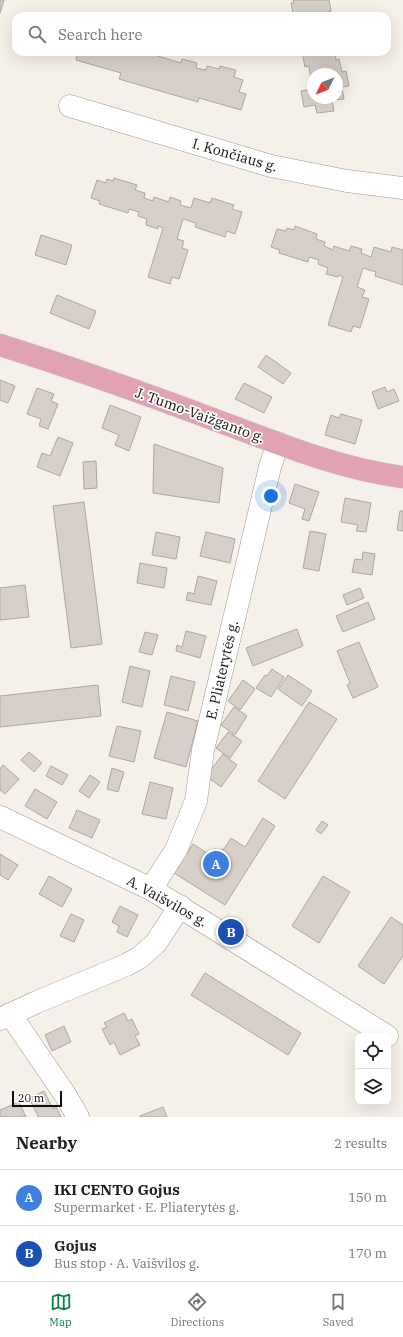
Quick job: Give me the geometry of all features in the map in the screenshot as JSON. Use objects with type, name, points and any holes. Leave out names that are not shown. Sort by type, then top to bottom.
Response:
[{"type":"main road","name":"J. Tumo-Vaižganto g.","points":[[0,345],[278,443],[364,470],[403,477]]},
{"type":"street","name":"I. Končiaus g.","points":[[70,106],[271,166],[347,181],[403,188]]},
{"type":"street","name":"E. Pliaterytės g.","points":[[152,889],[176,850],[196,801],[203,750],[270,467],[278,443]]},
{"type":"street","name":"A. Vaišvilos g.","points":[[0,817],[152,889],[383,1033]]},
{"type":"street","points":[[78,1117],[66,1096],[5,1017],[126,966],[139,958],[156,943],[180,906]]},
{"type":"street","name":"A. Vaišvilos g.","points":[[391,1038],[403,1046]]},
{"type":"building","points":[[0,0],[4,0],[0,13]]},
{"type":"building","points":[[293,0],[329,0],[331,11],[293,12],[291,3],[294,3]]},
{"type":"building","points":[[77,56],[158,56],[181,63],[182,59],[197,63],[196,68],[206,70],[207,66],[219,69],[220,66],[236,70],[234,77],[243,80],[239,92],[246,94],[241,110],[199,98],[198,102],[119,79],[121,73],[76,60]]},
{"type":"building","points":[[303,56],[336,56],[336,60],[339,59],[341,68],[309,68],[309,66],[305,67]]},
{"type":"building","points":[[346,71],[349,86],[343,87],[343,72]]},
{"type":"building","points":[[307,90],[307,104],[333,104],[334,111],[317,113],[315,105],[304,107],[301,91]]},
{"type":"building","points":[[114,178],[137,185],[135,190],[145,193],[144,198],[153,201],[154,197],[169,202],[170,197],[181,201],[180,205],[191,208],[194,198],[210,203],[212,198],[234,205],[232,209],[242,212],[235,234],[227,231],[225,237],[195,227],[196,223],[183,219],[177,239],[184,241],[182,248],[188,250],[179,279],[172,277],[170,284],[148,277],[163,228],[158,226],[158,229],[146,225],[147,219],[138,216],[139,212],[129,209],[128,213],[99,204],[100,201],[91,198],[97,180],[106,183],[107,179],[113,181]]},
{"type":"building","points":[[295,226],[317,234],[316,239],[325,242],[324,246],[333,250],[334,246],[349,251],[351,246],[362,249],[361,253],[371,257],[374,247],[391,252],[392,247],[403,250],[403,285],[375,276],[376,272],[363,268],[357,287],[365,290],[362,297],[369,299],[360,328],[353,326],[351,332],[328,325],[343,277],[339,275],[338,277],[326,274],[328,268],[318,264],[319,260],[309,257],[308,262],[279,253],[280,250],[271,247],[277,229],[286,231],[287,228],[294,230]]},
{"type":"building","points":[[41,235],[72,245],[66,265],[35,255]]},
{"type":"building","points":[[57,295],[96,311],[89,329],[50,313]]},
{"type":"building","points":[[266,355],[291,373],[283,384],[258,367]]},
{"type":"building","points":[[0,380],[15,386],[8,403],[0,400]]},
{"type":"building","points":[[244,383],[272,397],[264,413],[235,399]]},
{"type":"building","points":[[385,387],[387,392],[394,389],[399,401],[378,409],[372,392]]},
{"type":"building","points":[[37,388],[54,394],[51,401],[58,404],[48,429],[39,426],[41,419],[27,414]]},
{"type":"building","points":[[110,405],[141,417],[129,451],[115,445],[119,435],[102,428]]},
{"type":"building","points":[[341,414],[362,420],[355,444],[325,435],[331,415],[339,418]]},
{"type":"building","points":[[58,437],[73,443],[60,476],[37,467],[42,453],[50,456]]},
{"type":"building","points":[[154,444],[223,468],[219,503],[153,493]]},
{"type":"building","points":[[96,461],[97,488],[84,489],[83,462]]},
{"type":"building","points":[[295,484],[319,492],[309,521],[302,519],[305,509],[289,503]]},
{"type":"building","points":[[345,498],[371,503],[366,532],[356,531],[358,525],[341,522]]},
{"type":"building","points":[[84,502],[102,644],[71,648],[53,506]]},
{"type":"building","points":[[400,511],[403,511],[403,531],[397,530]]},
{"type":"building","points":[[310,531],[326,534],[319,571],[303,568]]},
{"type":"building","points":[[156,532],[180,537],[176,559],[152,555]]},
{"type":"building","points":[[206,532],[235,539],[230,563],[200,556]]},
{"type":"building","points":[[363,552],[375,554],[372,575],[352,572],[355,559],[362,560]]},
{"type":"building","points":[[140,563],[167,568],[164,588],[137,583]]},
{"type":"building","points":[[198,576],[217,581],[211,605],[186,600],[188,592],[194,594]]},
{"type":"building","points":[[25,585],[29,617],[0,620],[0,588]]},
{"type":"building","points":[[360,588],[364,598],[347,605],[343,595]]},
{"type":"building","points":[[368,602],[375,619],[343,632],[336,616]]},
{"type":"building","points":[[297,629],[303,646],[253,666],[246,648]]},
{"type":"building","points":[[186,631],[206,636],[200,658],[176,651],[177,645],[182,647]]},
{"type":"building","points":[[145,632],[158,635],[152,655],[139,652]]},
{"type":"building","points":[[359,642],[378,687],[353,698],[347,685],[350,683],[337,651]]},
{"type":"building","points":[[130,666],[150,671],[142,707],[122,702]]},
{"type":"building","points":[[272,669],[284,677],[271,697],[256,688],[265,675],[267,676]]},
{"type":"building","points":[[288,675],[312,691],[302,706],[278,689]]},
{"type":"building","points":[[171,676],[195,682],[188,711],[164,705]]},
{"type":"building","points":[[243,680],[255,689],[240,710],[228,701]]},
{"type":"building","points":[[98,685],[101,716],[0,727],[0,696]]},
{"type":"building","points":[[309,702],[337,719],[285,799],[258,781]]},
{"type":"building","points":[[234,707],[247,716],[235,735],[221,725]]},
{"type":"building","points":[[167,712],[198,721],[186,767],[154,758]]},
{"type":"building","points":[[117,726],[141,731],[134,762],[109,756]]},
{"type":"building","points":[[228,732],[242,741],[230,758],[216,748]]},
{"type":"building","points":[[29,752],[42,763],[34,772],[21,760]]},
{"type":"building","points":[[223,754],[237,765],[221,787],[206,776]]},
{"type":"building","points":[[3,765],[19,779],[5,794],[0,790],[0,769]]},
{"type":"building","points":[[51,766],[68,775],[62,785],[46,776]]},
{"type":"building","points":[[112,768],[124,772],[118,792],[107,789]]},
{"type":"building","points":[[90,775],[100,782],[89,798],[79,791]]},
{"type":"building","points":[[150,782],[173,788],[166,819],[142,814]]},
{"type":"building","points":[[35,789],[57,802],[47,819],[25,806]]},
{"type":"building","points":[[77,810],[100,820],[92,838],[69,828]]},
{"type":"building","points":[[263,818],[275,826],[225,905],[174,873],[193,844],[210,855],[224,849],[231,838],[245,847]]},
{"type":"building","points":[[322,821],[328,825],[321,834],[316,830]]},
{"type":"building","points":[[0,854],[18,865],[8,880],[0,875]]},
{"type":"building","points":[[49,876],[72,889],[62,907],[39,894]]},
{"type":"building","points":[[323,876],[350,892],[319,943],[292,926]]},
{"type":"building","points":[[120,906],[138,915],[127,937],[117,932],[119,926],[112,922]]},
{"type":"building","points":[[71,914],[84,920],[74,942],[60,936]]},
{"type":"building","points":[[391,917],[403,925],[403,956],[384,984],[358,966]]},
{"type":"building","points":[[205,973],[301,1033],[288,1055],[191,995]]},
{"type":"building","points":[[124,1013],[128,1021],[132,1019],[139,1034],[135,1036],[140,1045],[120,1055],[114,1042],[110,1045],[102,1029],[107,1027],[104,1023]]},
{"type":"building","points":[[64,1026],[71,1042],[52,1051],[45,1035]]},
{"type":"building","points":[[44,1091],[53,1109],[56,1107],[61,1117],[37,1117],[38,1116],[29,1098]]},
{"type":"building","points":[[19,1102],[26,1117],[0,1117],[0,1110]]},
{"type":"building","points":[[163,1107],[167,1117],[140,1117],[140,1116]]},
{"type":"place","name":"IKI CENTO Gojus","points":[[216,864]]},
{"type":"place","name":"Gojus","points":[[231,932]]}]
